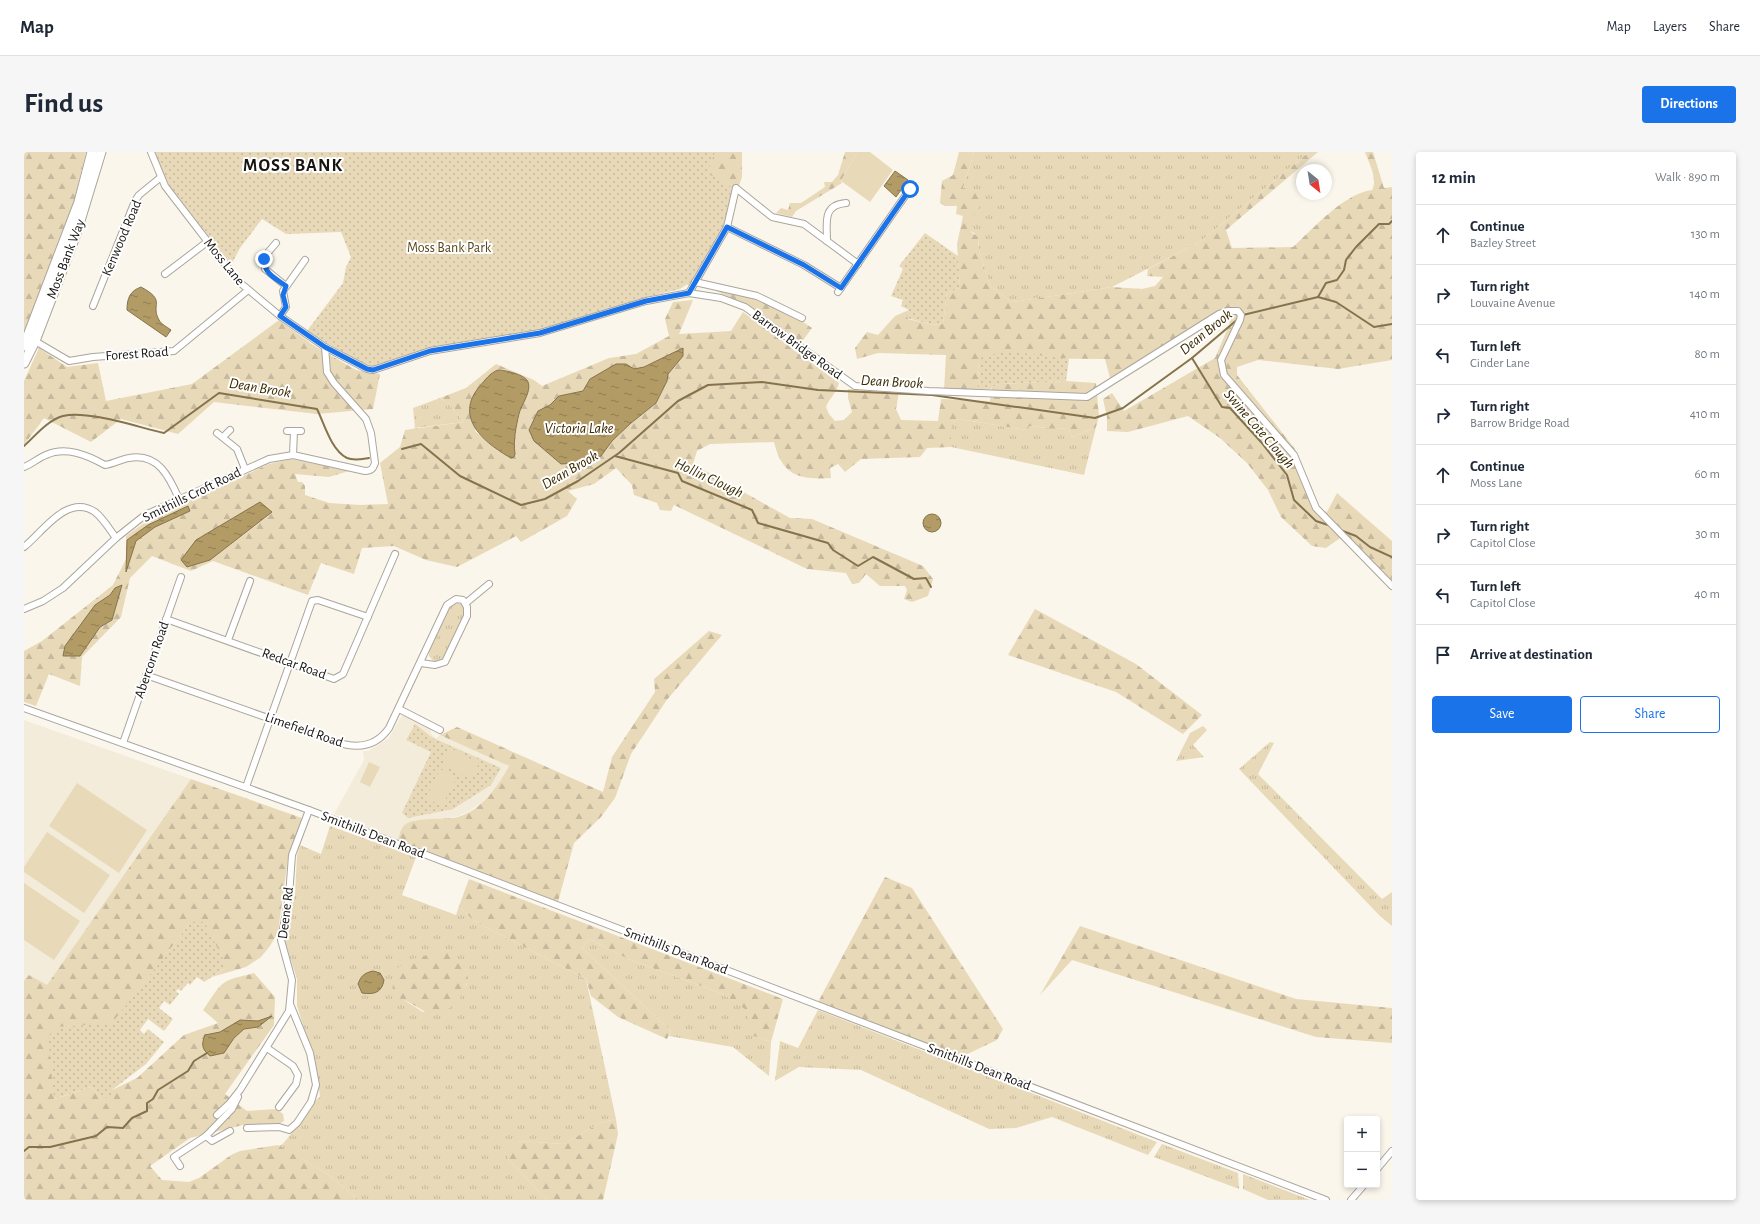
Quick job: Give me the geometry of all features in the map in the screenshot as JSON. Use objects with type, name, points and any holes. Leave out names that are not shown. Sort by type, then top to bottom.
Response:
[{"type":"highway","name":"Moss Bank Way","points":[[24,346],[79,202],[92,152]]},
{"type":"highway","name":"Moss Bank Way","points":[[24,363],[35,341],[76,234],[101,152]]},
{"type":"street","name":"Moss Lane","points":[[151,152],[161,177],[207,242],[248,291],[280,316],[325,347]]},
{"type":"street","name":"Kenwood Road","points":[[93,306],[135,201],[139,195],[161,177]]},
{"type":"street","points":[[689,293],[727,227],[736,188],[772,217],[804,224],[858,264]]},
{"type":"street","points":[[727,227],[804,265],[840,290],[910,189]]},
{"type":"street","points":[[827,241],[828,213],[834,206],[846,203]]},
{"type":"street","points":[[165,274],[207,242]]},
{"type":"street","points":[[276,243],[265,256],[266,269],[286,286]]},
{"type":"street","points":[[280,316],[286,307],[283,295],[286,286],[305,260]]},
{"type":"street","points":[[695,282],[758,296],[802,318]]},
{"type":"street","name":"Forest Road","points":[[35,341],[69,361],[92,357],[174,351],[248,291]]},
{"type":"street","name":"Barrow Bridge Road","points":[[325,347],[367,369],[373,370],[430,351],[540,333],[646,301],[689,293],[721,298],[745,307],[855,386],[929,391],[1086,397],[1220,314],[1227,311],[1238,311],[1241,315],[1240,320],[1221,360],[1224,375],[1294,455],[1316,508],[1392,586]]},
{"type":"street","name":"Smithills Croft Road","points":[[24,609],[43,601],[63,588],[116,538],[145,515],[245,469],[270,459],[293,455],[365,471],[370,471],[374,468],[375,463],[371,433],[366,419],[334,383],[327,372],[325,347]]},
{"type":"street","points":[[223,437],[230,430]]},
{"type":"street","points":[[287,431],[301,431]]},
{"type":"street","points":[[293,455],[294,431]]},
{"type":"street","points":[[217,433],[237,449],[245,469]]},
{"type":"street","points":[[24,467],[46,454],[57,452],[84,454],[105,464],[127,458],[142,458],[159,464],[165,471],[179,499]]},
{"type":"street","points":[[24,547],[59,514],[74,508],[94,511],[116,538]]},
{"type":"street","name":"Redcar Road","points":[[166,619],[334,679],[343,674],[395,554]]},
{"type":"street","name":"Abercorn Road","points":[[123,743],[181,577]]},
{"type":"street","points":[[228,640],[250,581]]},
{"type":"street","points":[[421,663],[435,665],[445,662],[467,616],[466,602],[489,584]]},
{"type":"street","name":"Limefield Road","points":[[146,675],[271,719],[355,746],[375,742],[384,736],[399,709],[447,605],[456,599],[466,602]]},
{"type":"street","points":[[246,787],[312,601],[318,600],[368,617]]},
{"type":"street","name":"Smithills Dean Road","points":[[24,708],[309,810],[1326,1200]]},
{"type":"street","points":[[399,709],[440,730]]},
{"type":"street","name":"Deene Rd","points":[[217,1115],[229,1104],[240,1090],[288,1015],[292,980],[281,940],[289,896],[292,855],[309,810]]},
{"type":"street","points":[[247,1128],[279,1127],[286,1132],[297,1123],[315,1094],[316,1085],[310,1053],[290,1004]]},
{"type":"street","points":[[267,1048],[293,1066],[298,1075],[296,1084],[279,1107]]},
{"type":"street","points":[[180,1166],[174,1157],[206,1136],[232,1109],[240,1090]]},
{"type":"street","points":[[206,1136],[210,1141],[214,1141],[230,1131]]},
{"type":"street","points":[[1380,1165],[1392,1151]]},
{"type":"street","points":[[1351,1200],[1361,1188]]},
{"type":"shaded area","points":[[403,715],[431,729],[431,734],[436,738],[440,735],[446,736],[509,766],[496,788],[480,804],[459,816],[443,819],[415,820],[401,828],[398,840],[334,814],[364,760],[363,751],[368,751],[389,738]]},
{"type":"shaded area","points":[[24,720],[191,779],[47,986],[29,976],[24,981]]},
{"type":"green space","points":[[24,152],[86,152],[74,201],[24,333]]},
{"type":"green space","name":"Moss Bank Park","points":[[155,152],[715,152],[707,173],[733,188],[724,226],[692,281],[680,289],[651,296],[540,331],[435,348],[373,368],[367,367],[307,331],[343,283],[346,267],[351,257],[341,232],[286,234],[262,219],[240,248],[231,265],[166,181]]},
{"type":"green space","points":[[694,152],[742,152],[742,177],[739,186],[733,188],[727,227],[693,287],[683,283]]},
{"type":"green space","points":[[845,152],[857,152],[841,181],[842,183],[796,211],[792,217],[776,213],[781,208],[788,210],[790,203],[801,203],[825,187],[824,182],[832,182],[838,175]]},
{"type":"green space","points":[[857,152],[870,152],[893,170],[870,202],[841,181]]},
{"type":"green space","points":[[959,152],[974,152],[963,188],[983,193],[982,203],[967,225],[972,233],[978,236],[979,250],[990,286],[1012,302],[1112,287],[1142,289],[1155,286],[1163,277],[1147,276],[1148,269],[1200,242],[1309,152],[1318,152],[1304,164],[1296,164],[1296,171],[1226,230],[1232,248],[1293,247],[1340,205],[1350,198],[1372,190],[1374,181],[1371,166],[1365,152],[1373,152],[1384,188],[1392,187],[1392,360],[1338,369],[1258,360],[1237,367],[1237,375],[1295,449],[1312,505],[1327,512],[1337,493],[1392,541],[1392,582],[1346,534],[1326,548],[1312,546],[1281,517],[1268,490],[1247,463],[1220,438],[1188,416],[1128,432],[1107,431],[1107,417],[1103,399],[1112,393],[1124,411],[1215,358],[1230,323],[1219,312],[1110,378],[1105,359],[979,358],[978,389],[944,391],[946,355],[878,353],[857,359],[855,348],[867,332],[878,335],[895,316],[909,310],[908,319],[933,325],[943,323],[947,293],[960,288],[957,244],[963,216],[956,214],[957,206],[945,206],[940,203],[942,181],[953,175]]},
{"type":"green space","points":[[974,152],[1309,152],[1200,242],[1112,287],[1012,302],[990,286],[979,250],[978,236],[968,229],[966,225],[968,221],[963,188]]},
{"type":"green space","points":[[925,233],[958,256],[960,288],[947,293],[943,323],[933,325],[907,318],[909,310],[901,306],[903,300],[891,296],[903,269],[899,266]]},
{"type":"green space","points":[[714,290],[741,295],[765,303],[789,314],[812,328],[801,343],[747,305]]},
{"type":"green space","points":[[693,300],[679,334],[731,331],[743,312],[839,383],[826,407],[829,414],[835,421],[844,420],[852,412],[848,398],[848,389],[899,392],[896,409],[901,420],[938,421],[941,399],[990,401],[992,387],[999,384],[1066,381],[1096,383],[1099,416],[1096,427],[1072,437],[1068,428],[1056,429],[1030,426],[1026,430],[959,419],[951,424],[951,447],[927,448],[920,457],[861,459],[845,472],[838,464],[830,468],[831,478],[809,478],[793,473],[782,462],[777,453],[774,442],[710,444],[697,451],[693,464],[790,518],[812,519],[923,566],[933,579],[928,596],[912,602],[904,599],[907,590],[905,586],[880,586],[866,574],[859,583],[852,584],[846,573],[807,569],[674,505],[671,511],[660,510],[657,503],[634,495],[632,485],[616,468],[594,484],[568,491],[577,499],[567,516],[521,542],[516,536],[457,567],[426,560],[394,546],[362,548],[354,574],[321,563],[308,595],[213,561],[191,571],[152,556],[130,578],[121,617],[82,657],[80,686],[49,674],[36,706],[24,702],[24,651],[42,641],[113,585],[126,559],[126,536],[151,518],[269,464],[291,459],[349,471],[329,477],[295,474],[298,482],[302,482],[305,486],[305,495],[329,503],[360,505],[388,504],[380,463],[400,447],[405,430],[464,422],[449,404],[440,398],[466,388],[496,364],[534,380],[542,386],[609,358],[636,354],[669,336],[665,319],[673,302]],"holes":[[[683,349],[683,356],[668,374],[667,381],[656,403],[631,423],[612,441],[601,456],[588,462],[561,464],[534,441],[538,411],[550,405],[559,396],[583,391],[590,379],[626,364],[634,369],[644,367]],[[498,370],[516,374],[523,401],[515,432],[515,454],[498,451],[475,431]],[[272,513],[210,560],[187,567]],[[115,588],[112,620],[100,627],[95,605],[110,595]]]},
{"type":"green space","points":[[279,320],[313,345],[356,370],[380,374],[373,409],[317,414],[214,402],[178,434],[121,419],[91,442],[44,418],[24,445],[24,381],[39,348],[67,367],[98,363],[106,401],[192,384]]},
{"type":"green space","points":[[1007,351],[1069,359],[1066,381],[999,384],[991,389],[978,389],[979,358]]},
{"type":"green space","points":[[440,398],[449,404],[464,422],[415,428],[413,408]]},
{"type":"green space","points":[[959,419],[1026,430],[1030,426],[1056,429],[1068,428],[1072,437],[1096,427],[1084,475],[951,447],[951,424]]},
{"type":"green space","points":[[455,603],[462,604],[465,614],[444,659],[434,662],[429,656],[429,651],[450,607]]},
{"type":"green space","points":[[1035,609],[1136,664],[1202,715],[1183,734],[1116,692],[1008,655]]},
{"type":"green space","points":[[709,631],[722,635],[666,701],[631,754],[615,798],[601,817],[574,843],[558,902],[398,840],[402,828],[412,821],[458,817],[475,809],[494,789],[509,766],[440,735],[457,727],[603,792],[612,757],[655,692],[654,679]]},
{"type":"green space","points":[[415,724],[433,738],[501,768],[491,785],[453,809],[408,818],[402,813],[431,752],[406,740]]},
{"type":"green space","points":[[1203,726],[1207,730],[1193,745],[1204,757],[1176,761],[1190,733]]},
{"type":"green space","points":[[1270,742],[1274,743],[1258,774],[1382,899],[1392,892],[1392,926],[1380,916],[1239,769]]},
{"type":"green space","points":[[450,748],[479,763],[471,779],[442,765]]},
{"type":"green space","points":[[369,762],[380,767],[370,787],[360,782]]},
{"type":"green space","points":[[440,769],[457,777],[442,806],[426,798]]},
{"type":"green space","points":[[191,779],[302,818],[288,858],[278,932],[270,946],[261,957],[246,967],[212,977],[227,967],[189,925],[112,1024],[58,1027],[55,1099],[91,1087],[101,1099],[112,1090],[137,1078],[184,1035],[218,1023],[203,1010],[214,994],[227,981],[254,973],[275,997],[274,1025],[225,1094],[247,1111],[276,1109],[283,1114],[284,1121],[278,1125],[243,1125],[190,1138],[150,1166],[162,1180],[189,1182],[199,1178],[231,1155],[240,1151],[278,1145],[326,1173],[359,1200],[24,1200],[24,981],[29,975],[47,985]]},
{"type":"green space","points":[[77,783],[147,830],[119,873],[49,826]]},
{"type":"green space","points":[[330,826],[416,857],[402,895],[456,915],[459,906],[474,921],[586,979],[616,1119],[600,1123],[564,1144],[519,1141],[508,1159],[547,1200],[359,1200],[326,1173],[279,1146],[283,1144],[310,1107],[320,1097],[317,1069],[297,1006],[297,979],[284,939],[295,894],[297,856],[300,845],[321,854]],"holes":[[[466,969],[467,984],[461,993],[458,1003],[423,1012],[399,997]]]},
{"type":"green space","points":[[47,832],[110,875],[84,913],[24,872],[24,867]]},
{"type":"green space","points":[[885,877],[912,888],[1003,1029],[997,1040],[961,1057],[818,1002]]},
{"type":"green space","points":[[469,879],[783,999],[771,1042],[748,1034],[748,1011],[723,994],[628,959],[590,939],[582,948],[671,1031],[667,1039],[618,1017],[591,996],[586,979],[474,921],[459,906]]},
{"type":"green space","points":[[24,883],[80,921],[54,960],[24,940]]},
{"type":"green space","points":[[197,920],[205,923],[227,967],[204,982],[197,977],[190,985],[188,983],[181,991],[178,989],[176,991],[179,994],[170,1005],[164,1001],[159,1008],[173,1019],[164,1031],[148,1019],[140,1030],[144,1034],[148,1029],[164,1042],[146,1064],[112,1090],[111,1096],[101,1099],[91,1087],[54,1099],[48,1037],[58,1027],[112,1023],[189,925]]},
{"type":"green space","points":[[1080,926],[1296,999],[1392,1008],[1392,1043],[1316,1037],[1072,960],[1040,995]]},
{"type":"green space","points":[[590,939],[628,959],[723,994],[749,1011],[749,1034],[771,1042],[769,1076],[733,1047],[669,1036],[671,1031],[582,948]]},
{"type":"green space","points":[[450,949],[464,966],[468,975],[468,980],[458,1003],[435,1016],[392,996],[394,971],[408,960]]},
{"type":"green space","points":[[818,1010],[1157,1142],[1148,1155],[1052,1117],[1016,1128],[989,1129],[861,1070],[799,1067],[775,1081],[780,1041],[798,1048]]},
{"type":"green space","points":[[616,1119],[618,1134],[603,1200],[547,1200],[508,1159],[508,1150],[519,1141],[564,1144],[600,1123]]},
{"type":"green space","points":[[1162,1144],[1238,1173],[1239,1189],[1154,1157]]},
{"type":"green space","points":[[1243,1174],[1310,1200],[1268,1200],[1243,1189]]},
{"type":"water","points":[[895,171],[908,180],[896,197],[884,186]]},
{"type":"water","points":[[141,287],[156,299],[156,310],[159,320],[171,330],[166,337],[127,310],[130,296],[134,291]]},
{"type":"water","name":"Victoria Lake","points":[[683,348],[683,356],[668,374],[667,381],[656,403],[631,423],[612,441],[601,456],[588,462],[561,464],[534,441],[529,430],[538,411],[550,405],[559,396],[583,391],[590,379],[616,364],[626,364],[634,369],[644,367]]},
{"type":"water","points":[[498,370],[510,372],[523,377],[528,382],[529,386],[529,390],[520,410],[517,424],[514,449],[515,454],[514,457],[511,458],[491,445],[482,437],[475,428],[471,418],[470,408],[472,397],[486,379]]},
{"type":"water","points":[[260,502],[272,512],[210,560],[187,567],[181,560],[196,540]]},
{"type":"water","points":[[188,506],[190,511],[155,527],[136,541],[126,572],[127,540],[148,525]]},
{"type":"water","points":[[928,514],[936,514],[941,519],[939,530],[936,532],[928,532],[923,527],[923,519]]},
{"type":"water","points":[[122,585],[112,620],[100,627],[80,656],[63,656],[65,646],[95,605],[110,595],[115,588]]},
{"type":"water","points":[[373,971],[380,973],[384,980],[382,987],[377,992],[371,994],[362,993],[358,984],[359,981],[365,974]]},
{"type":"water","points":[[272,1016],[258,1027],[244,1029],[234,1038],[224,1053],[210,1056],[205,1051],[203,1042],[205,1035],[220,1032],[240,1020],[258,1021]]},
{"type":"waterway","points":[[1318,297],[1326,283],[1337,280],[1344,270],[1346,260],[1356,247],[1379,224],[1389,224],[1392,221]]},
{"type":"waterway","name":"Dean Brook","points":[[1243,315],[1318,297],[1336,302],[1374,327],[1392,324]]},
{"type":"waterway","name":"Dean Brook","points":[[402,449],[421,444],[460,476],[521,505],[545,499],[578,481],[619,453],[678,401],[708,385],[762,382],[818,390],[932,395],[1095,418],[1123,408],[1192,358],[1238,319]]},
{"type":"waterway","name":"Swine Cote Clough","points":[[1192,358],[1222,407],[1230,408],[1261,442],[1287,475],[1294,500],[1316,521],[1331,526]]},
{"type":"waterway","name":"Dean Brook","points":[[24,446],[52,421],[63,416],[73,415],[99,417],[164,433],[219,393],[317,409],[332,443],[341,454],[347,458],[358,460],[369,458]]},
{"type":"waterway","name":"Hollin Clough","points":[[615,456],[678,473],[682,481],[752,510],[758,523],[828,543],[833,550],[858,566],[873,557],[914,579],[926,578],[931,587]]},
{"type":"waterway","name":"Swine Cote Clough","points":[[1340,530],[1356,536],[1370,547],[1392,557]]},
{"type":"waterway","points":[[24,1151],[29,1147],[50,1147],[96,1136],[107,1127],[123,1128],[132,1118],[147,1111],[147,1103],[153,1099],[158,1090],[188,1071],[194,1061],[207,1053]]},
{"type":"district","name":"MOSS BANK","points":[[293,166]]},
{"type":"route","points":[[264,259],[268,273],[286,286],[283,291],[283,295],[286,307],[280,316],[325,347],[367,369],[373,370],[430,351],[540,333],[646,301],[674,294],[689,293],[727,227],[804,265],[841,288],[910,189]]}]
